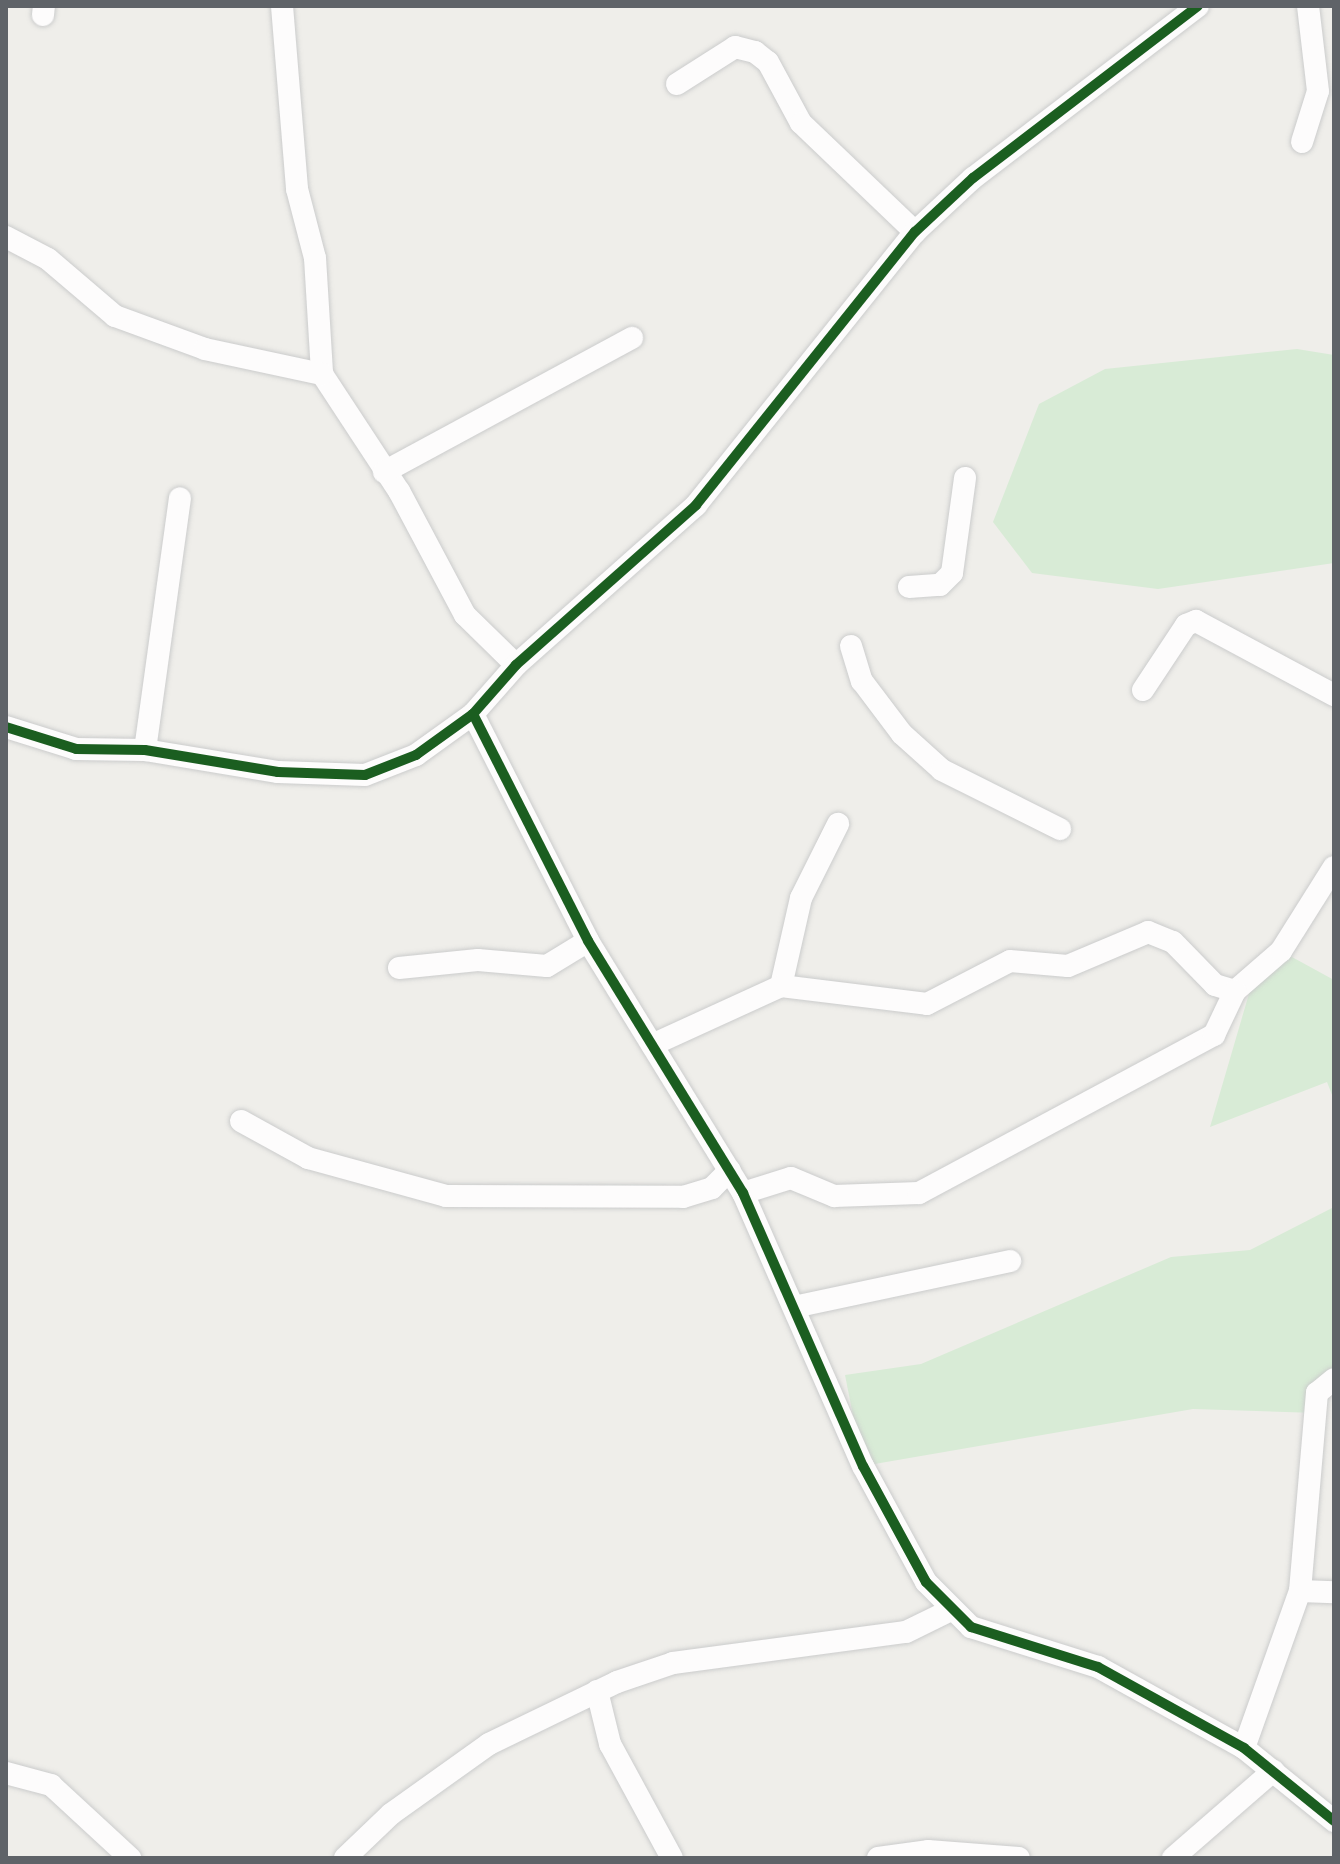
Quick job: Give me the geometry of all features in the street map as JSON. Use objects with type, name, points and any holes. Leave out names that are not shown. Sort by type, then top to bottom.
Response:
[{"type":"street","points":[[282,6],[322,374],[384,472],[465,615],[516,665]]},
{"type":"street","points":[[6,727],[76,749],[145,750],[278,772],[365,775],[416,755],[473,714],[516,665],[696,505],[915,232],[986,168],[1198,6]]},
{"type":"street","points":[[1302,142],[1318,91],[1308,6]]},
{"type":"street","points":[[677,84],[735,47],[755,52],[768,62],[801,123],[915,232]]},
{"type":"street","points":[[6,237],[48,259],[115,316],[205,349],[322,374]]},
{"type":"street","points":[[384,472],[632,338]]},
{"type":"street","points":[[909,587],[940,585],[952,573],[965,478]]},
{"type":"street","points":[[145,750],[180,498]]},
{"type":"street","points":[[1143,690],[1186,625],[1196,621],[1334,695]]},
{"type":"street","points":[[851,646],[862,681],[902,734],[942,770],[1060,829]]},
{"type":"street","points":[[473,714],[588,941],[743,1193],[863,1466],[949,1611],[995,1638],[1098,1667],[1244,1748],[1334,1821]]},
{"type":"street","points":[[781,986],[801,898],[838,824]]},
{"type":"street","points":[[743,1193],[791,1178],[834,1196],[919,1193],[1214,1035],[1235,991],[1281,951],[1334,867]]},
{"type":"street","points":[[652,1045],[781,986],[927,1004],[1010,961],[1068,966],[1148,932],[1173,942],[1215,985],[1235,991]]},
{"type":"street","points":[[399,968],[478,960],[547,966],[588,941]]},
{"type":"street","points":[[241,1121],[308,1158],[446,1196],[683,1197],[712,1188],[730,1170]]},
{"type":"street","points":[[794,1307],[1010,1261]]},
{"type":"street","points":[[1244,1748],[1300,1591],[1317,1393],[1334,1379]]},
{"type":"street","points":[[1300,1591],[1334,1592]]},
{"type":"street","points":[[345,1858],[391,1814],[489,1744],[597,1691],[673,1663],[906,1632],[949,1611]]},
{"type":"street","points":[[597,1691],[610,1744],[672,1858]]},
{"type":"street","points":[[1173,1858],[1273,1771]]},
{"type":"street","points":[[6,1773],[51,1785],[130,1858]]},
{"type":"street","points":[[878,1858],[928,1851],[1019,1858]]},
{"type":"green space","points":[[1297,349],[1334,355],[1334,563],[1158,589],[1032,573],[993,522],[1039,404],[1105,369]]},
{"type":"green space","points":[[1281,951],[1334,980],[1334,1100],[1327,1082],[1210,1127],[1253,980]]},
{"type":"green space","points":[[1334,1207],[1334,1379],[1316,1413],[1193,1409],[863,1466],[845,1375],[921,1364],[1171,1257],[1250,1250]]},
{"type":"cycle path","points":[[6,727],[76,749],[145,750],[278,772],[365,775],[416,755],[473,714],[516,665],[696,505],[915,232],[973,178],[1198,6]]},
{"type":"cycle path","points":[[473,714],[588,941],[743,1193],[863,1466],[926,1582],[971,1627],[1098,1667],[1244,1748],[1334,1821]]}]
